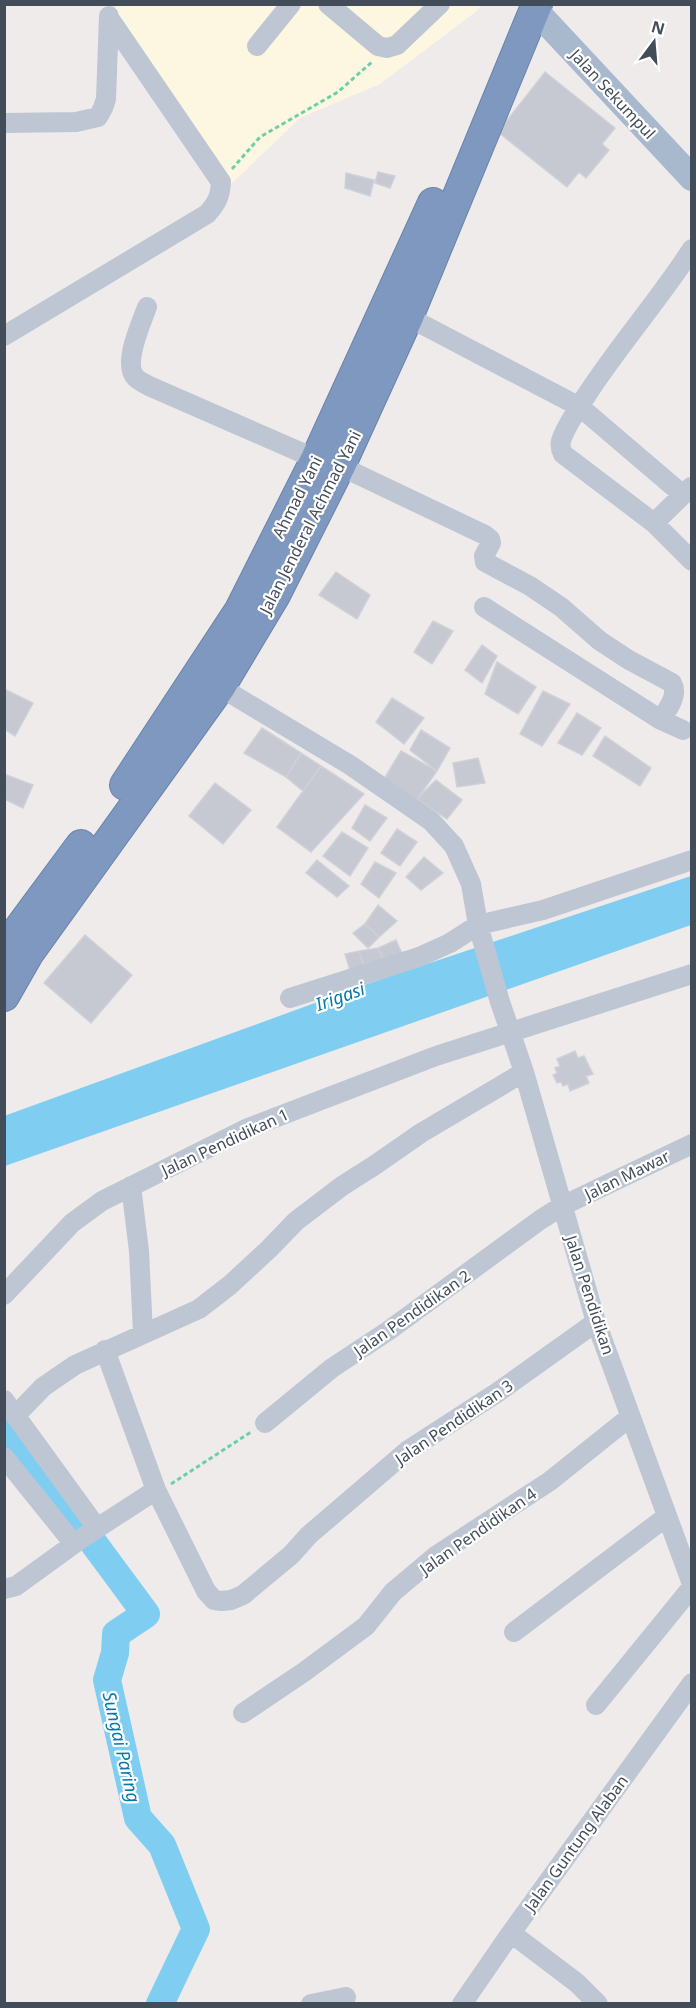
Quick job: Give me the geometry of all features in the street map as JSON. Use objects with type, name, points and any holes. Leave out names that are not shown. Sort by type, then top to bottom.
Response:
[{"type":"highway","name":"Jalan Jenderal Achmad Yani","points":[[114,816],[220,687],[275,595],[328,463],[408,317],[529,6]]},
{"type":"highway","name":"Ahmad Yani","points":[[4,949],[88,852],[114,816],[140,764],[240,610],[328,463],[422,230],[529,6]]},
{"type":"highway","points":[[4,996],[88,852]]},
{"type":"main road","name":"Jalan Sekumpul","points":[[529,6],[692,178]]},
{"type":"street","points":[[257,46],[291,4]]},
{"type":"street","points":[[328,4],[378,46],[387,48],[397,45],[440,4]]},
{"type":"street","points":[[4,123],[76,122],[98,117],[104,108],[106,99],[110,11]]},
{"type":"street","points":[[4,336],[207,214],[220,195],[221,182],[110,11]]},
{"type":"street","points":[[692,249],[652,307],[609,362],[561,441],[563,454],[654,523],[692,561]]},
{"type":"street","points":[[147,308],[132,356],[131,368],[136,378],[149,386],[328,463],[485,535],[491,543],[484,556],[484,562],[530,585],[561,607],[600,641],[628,660],[672,683],[675,689],[674,696],[661,720]]},
{"type":"street","points":[[408,317],[580,407],[687,490],[654,523]]},
{"type":"street","points":[[484,607],[661,720],[682,730]]},
{"type":"street","name":"Jalan Pendidikan","points":[[220,687],[350,765],[431,821],[454,846],[471,884],[480,932],[500,1002],[524,1072],[596,1322],[692,1586]]},
{"type":"street","points":[[290,998],[419,957],[480,932],[692,860]]},
{"type":"street","name":"Jalan Pendidikan 1","points":[[4,1295],[72,1224],[102,1201],[248,1128],[436,1056],[511,1030],[690,977]]},
{"type":"street","points":[[87,1535],[10,1408],[75,1365],[199,1309],[238,1278],[296,1221],[342,1186],[421,1133],[524,1072]]},
{"type":"street","name":"Jalan Mawar","points":[[562,1206],[692,1144]]},
{"type":"street","points":[[131,1186],[143,1333]]},
{"type":"street","name":"Jalan Pendidikan 2","points":[[265,1423],[332,1368],[388,1331],[562,1206]]},
{"type":"street","name":"Jalan Pendidikan 3","points":[[157,1492],[206,1591],[214,1599],[222,1602],[231,1600],[243,1594],[291,1555],[309,1535],[407,1450],[498,1392],[596,1322]]},
{"type":"street","points":[[4,1589],[16,1586],[87,1535],[157,1492],[105,1350]]},
{"type":"street","name":"Jalan Pendidikan 4","points":[[243,1713],[366,1626],[393,1592],[437,1555],[550,1481],[630,1416]]},
{"type":"street","points":[[4,1457],[87,1535]]},
{"type":"street","points":[[514,1632],[666,1517]]},
{"type":"street","points":[[596,1705],[692,1586]]},
{"type":"street","name":"Jalan Guntung Alaban","points":[[462,2004],[511,1932],[692,1683]]},
{"type":"street","points":[[511,1932],[577,1983],[598,2004]]},
{"type":"street","points":[[311,2004],[346,1997]]},
{"type":"path","points":[[221,182],[260,137],[338,92],[387,48]]},
{"type":"path","points":[[157,1492],[265,1423]]},
{"type":"shaded area","points":[[116,4],[481,5],[478,10],[380,84],[300,118],[229,186],[116,13]]},
{"type":"water","name":"Irigasi","points":[[691,876],[691,925],[5,1166],[4,1116],[370,983]]},
{"type":"building","points":[[545,72],[615,128],[602,144],[609,150],[586,178],[579,172],[567,187],[498,132]]},
{"type":"building","points":[[378,172],[395,176],[390,188],[375,183]]},
{"type":"building","points":[[346,173],[374,180],[370,196],[345,188]]},
{"type":"building","points":[[336,572],[370,595],[357,619],[319,595]]},
{"type":"building","points":[[433,621],[453,631],[432,664],[414,652]]},
{"type":"building","points":[[482,645],[497,656],[482,683],[465,670]]},
{"type":"building","points":[[497,662],[536,687],[518,714],[485,694]]},
{"type":"building","points":[[4,689],[33,703],[15,736],[4,729]]},
{"type":"building","points":[[543,691],[570,704],[542,746],[520,734]]},
{"type":"building","points":[[392,698],[424,718],[404,744],[376,722]]},
{"type":"building","points":[[577,713],[601,728],[582,755],[558,743]]},
{"type":"building","points":[[262,728],[301,753],[286,777],[244,753]]},
{"type":"building","points":[[421,730],[450,748],[437,771],[410,750]]},
{"type":"building","points":[[605,736],[651,768],[640,786],[593,756]]},
{"type":"building","points":[[401,751],[437,771],[415,802],[384,779]]},
{"type":"building","points":[[301,753],[321,766],[303,791],[286,777]]},
{"type":"building","points":[[478,758],[485,783],[457,787],[453,763]]},
{"type":"building","points":[[321,766],[364,794],[311,852],[277,827]]},
{"type":"building","points":[[4,774],[33,785],[23,808],[4,799]]},
{"type":"building","points":[[436,780],[462,800],[447,819],[417,799]]},
{"type":"building","points":[[215,783],[251,810],[223,844],[189,816]]},
{"type":"building","points":[[365,805],[387,818],[370,841],[352,828]]},
{"type":"building","points":[[397,829],[417,842],[400,866],[381,853]]},
{"type":"building","points":[[342,832],[368,848],[350,876],[323,856]]},
{"type":"building","points":[[424,857],[443,873],[421,890],[406,877]]},
{"type":"building","points":[[317,860],[349,886],[337,897],[306,873]]},
{"type":"building","points":[[375,862],[396,873],[379,898],[361,884]]},
{"type":"building","points":[[378,905],[397,921],[379,937],[365,924]]},
{"type":"building","points":[[365,924],[379,937],[368,948],[353,933]]},
{"type":"building","points":[[85,935],[132,975],[91,1023],[44,983]]},
{"type":"building","points":[[396,940],[404,958],[386,965],[378,948]]},
{"type":"building","points":[[378,948],[386,965],[365,969],[359,951]]},
{"type":"building","points":[[359,951],[365,969],[351,974],[345,954]]},
{"type":"building","points":[[575,1051],[578,1058],[584,1056],[593,1074],[586,1076],[589,1083],[570,1091],[568,1084],[563,1086],[561,1082],[557,1083],[553,1075],[557,1073],[555,1068],[560,1066],[557,1059]]},
{"type":"waterway","name":"Sungai Paring","points":[[4,1422],[146,1614],[116,1634],[115,1653],[107,1680],[138,1818],[162,1845],[196,1929],[160,2004]]}]
